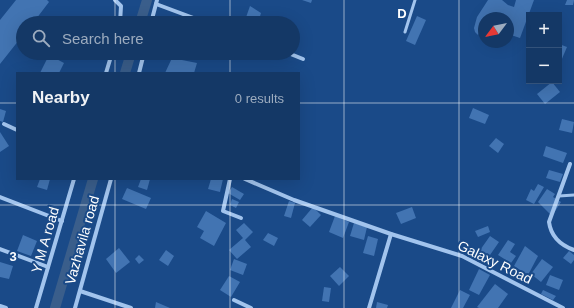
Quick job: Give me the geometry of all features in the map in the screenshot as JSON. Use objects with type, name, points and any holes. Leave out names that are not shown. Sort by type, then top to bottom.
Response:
[{"type":"street","points":[[115,0],[120,6],[120,16]]},
{"type":"street","points":[[153,16],[156,2],[190,16]]},
{"type":"street","points":[[106,72],[110,60]]},
{"type":"street","points":[[139,72],[142,60]]},
{"type":"street","points":[[4,124],[16,130]]},
{"type":"street","points":[[570,164],[550,222],[550,227],[560,244],[574,250]]},
{"type":"street","name":"Y M A road","points":[[36,308],[74,180]]},
{"type":"street","name":"Vazhavila road","points":[[75,308],[111,180]]},
{"type":"street","points":[[230,180],[223,210],[241,218]]},
{"type":"street","name":"Galaxy Road","points":[[247,180],[294,200],[391,234],[462,256],[558,307],[564,308]]},
{"type":"street","points":[[0,197],[62,221]]},
{"type":"street","points":[[369,308],[391,234]]},
{"type":"street","points":[[0,249],[48,267]]},
{"type":"street","points":[[80,291],[131,308]]},
{"type":"street","points":[[234,300],[251,308]]},
{"type":"street","points":[[0,306],[6,308]]},
{"type":"lane","points":[[405,32],[415,0]]},
{"type":"lane","points":[[559,196],[574,195]]},
{"type":"building","points":[[16,0],[47,0],[49,2],[38,16],[16,16],[16,44],[0,64],[0,20]]},
{"type":"building","points":[[302,0],[312,0],[311,3]]},
{"type":"building","points":[[488,0],[502,0],[508,5],[514,7],[516,0],[534,0],[530,12],[526,12],[526,22],[520,38],[514,36],[514,12],[480,12]]},
{"type":"building","points":[[567,0],[574,0],[573,5],[565,5]]},
{"type":"building","points":[[250,6],[261,13],[260,16],[246,16]]},
{"type":"building","points":[[478,15],[478,35],[474,28]]},
{"type":"building","points":[[417,16],[426,20],[415,45],[406,41]]},
{"type":"building","points":[[562,45],[567,47],[562,59]]},
{"type":"building","points":[[46,60],[58,60],[64,63],[60,72],[40,72]]},
{"type":"building","points":[[171,60],[182,60],[197,63],[194,72],[165,72]]},
{"type":"building","points":[[550,84],[554,84],[560,92],[545,104],[537,94]]},
{"type":"building","points":[[473,108],[489,115],[485,124],[469,118]]},
{"type":"building","points":[[0,109],[6,111],[3,122],[0,121]]},
{"type":"building","points":[[562,119],[574,122],[572,133],[559,130]]},
{"type":"building","points":[[0,132],[9,146],[0,152]]},
{"type":"building","points":[[496,138],[504,144],[498,153],[489,146]]},
{"type":"building","points":[[546,146],[567,153],[563,163],[543,156]]},
{"type":"building","points":[[549,170],[563,174],[560,182],[546,178]]},
{"type":"building","points":[[40,180],[50,180],[47,190],[37,187]]},
{"type":"building","points":[[141,180],[150,180],[147,190],[138,187]]},
{"type":"building","points":[[211,180],[223,180],[220,192],[208,189]]},
{"type":"building","points":[[538,184],[544,187],[534,204],[526,200],[531,189],[534,191]]},
{"type":"building","points":[[232,187],[244,194],[240,200],[228,193]]},
{"type":"building","points":[[127,188],[151,198],[146,209],[122,199]]},
{"type":"building","points":[[547,189],[555,194],[553,197],[561,202],[552,216],[538,202]]},
{"type":"building","points":[[232,199],[239,202],[236,208],[230,205]]},
{"type":"building","points":[[289,201],[295,203],[291,218],[284,216]]},
{"type":"building","points":[[313,207],[321,215],[310,227],[302,220]]},
{"type":"building","points":[[412,207],[416,218],[401,224],[396,213]]},
{"type":"building","points":[[206,211],[226,223],[214,246],[200,238],[204,231],[197,227]]},
{"type":"building","points":[[335,216],[349,222],[343,238],[329,232]]},
{"type":"building","points":[[244,223],[253,232],[245,240],[251,247],[237,259],[229,250],[243,238],[236,230]]},
{"type":"building","points":[[354,223],[367,227],[364,240],[350,236]]},
{"type":"building","points":[[488,226],[490,232],[478,237],[475,231]]},
{"type":"building","points":[[268,233],[278,238],[274,246],[263,240]]},
{"type":"building","points":[[23,235],[37,241],[31,256],[17,251]]},
{"type":"building","points":[[368,236],[378,239],[374,256],[363,253]]},
{"type":"building","points":[[490,236],[499,242],[490,255],[487,253],[484,257],[478,253]]},
{"type":"building","points":[[508,240],[515,244],[510,252],[516,256],[511,263],[498,255]]},
{"type":"building","points":[[525,246],[538,256],[528,275],[514,266]]},
{"type":"building","points":[[119,248],[130,262],[116,273],[106,259]]},
{"type":"building","points":[[166,250],[174,256],[168,266],[159,260]]},
{"type":"building","points":[[569,251],[574,255],[574,260],[571,264],[563,258]]},
{"type":"building","points":[[139,255],[144,260],[139,264],[135,259]]},
{"type":"building","points":[[234,259],[247,264],[243,275],[230,270]]},
{"type":"building","points":[[542,259],[553,267],[541,282],[531,274]]},
{"type":"building","points":[[0,262],[13,266],[9,279],[0,277]]},
{"type":"building","points":[[340,267],[349,276],[339,286],[330,276]]},
{"type":"building","points":[[479,269],[490,275],[479,295],[469,290]]},
{"type":"building","points":[[550,275],[563,280],[559,290],[546,285]]},
{"type":"building","points":[[229,276],[240,282],[231,297],[220,290]]},
{"type":"building","points":[[495,284],[508,294],[498,308],[477,307]]},
{"type":"building","points":[[324,287],[331,288],[329,302],[322,301]]},
{"type":"building","points":[[460,290],[470,295],[463,308],[451,308]]},
{"type":"building","points":[[543,290],[556,296],[553,300],[541,294]]},
{"type":"building","points":[[156,302],[170,308],[155,308]]},
{"type":"building","points":[[377,302],[388,305],[387,308],[376,308]]},
{"type":"waterway","points":[[142,16],[147,0]]},
{"type":"waterway","points":[[125,72],[129,60]]},
{"type":"waterway","points":[[55,308],[93,180]]}]
